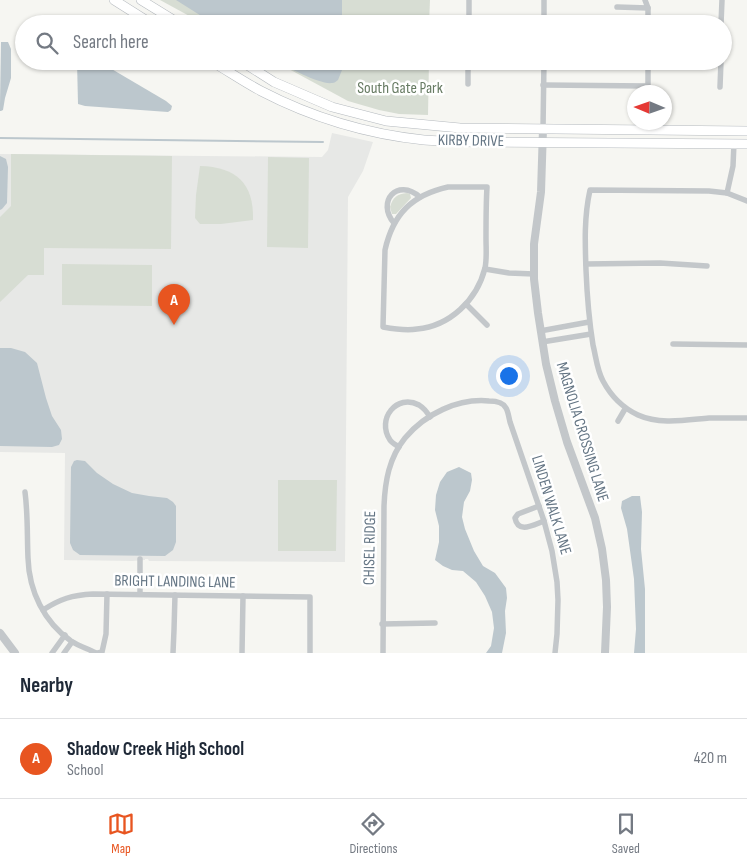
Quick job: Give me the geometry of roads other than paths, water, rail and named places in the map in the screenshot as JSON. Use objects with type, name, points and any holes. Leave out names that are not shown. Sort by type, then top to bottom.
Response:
[{"type":"main road","points":[[114,0],[138,15]]},
{"type":"main road","points":[[141,0],[165,15]]},
{"type":"main road","name":"KIRBY DRIVE","points":[[227,70],[260,90],[306,112],[383,134],[423,140],[462,142],[747,144]]},
{"type":"main road","name":"KIRBY DRIVE","points":[[255,70],[274,82],[332,108],[386,121],[460,128],[747,131]]},
{"type":"main road","points":[[351,126],[355,113]]},
{"type":"street","points":[[468,15],[469,0]]},
{"type":"street","points":[[544,0],[544,15]]},
{"type":"street","points":[[645,0],[648,15]]},
{"type":"street","points":[[721,15],[722,0]]},
{"type":"street","points":[[617,7],[648,8]]},
{"type":"street","points":[[468,70],[468,84]]},
{"type":"street","points":[[543,129],[544,70]]},
{"type":"street","points":[[543,85],[648,86],[648,70]]},
{"type":"street","points":[[720,88],[721,70]]},
{"type":"street","name":"MAGNOLIA CROSSING LANE","points":[[543,129],[541,192],[534,244],[534,274],[540,331],[555,401],[595,518],[602,549],[607,598],[605,653]]},
{"type":"street","points":[[727,193],[733,166],[734,143]]},
{"type":"street","points":[[448,187],[487,187],[486,256],[484,269],[476,290],[466,304],[447,319],[425,328],[409,330],[383,327],[385,250],[387,241],[394,223],[404,210],[420,197],[432,191],[448,187]]},
{"type":"street","points":[[394,223],[390,219],[387,210],[388,203],[393,194],[399,190],[406,189],[413,191],[420,197]]},
{"type":"street","points":[[747,201],[727,193],[709,191],[590,190],[585,229],[587,303],[591,334],[597,366],[612,394],[625,409],[654,420],[747,418]]},
{"type":"street","points":[[586,264],[660,262],[707,266]]},
{"type":"street","points":[[484,269],[534,274]]},
{"type":"street","points":[[466,304],[487,325]]},
{"type":"street","points":[[540,331],[590,322]]},
{"type":"street","points":[[542,342],[591,334]]},
{"type":"street","points":[[673,344],[747,345]]},
{"type":"street","name":"CHISEL RIDGE","points":[[383,653],[385,487],[388,470],[404,439],[419,424],[430,417],[446,408],[463,402],[481,400],[498,402]]},
{"type":"street","name":"LINDEN WALK LANE","points":[[498,402],[506,408],[544,521],[552,551],[557,582],[555,653]]},
{"type":"street","points":[[399,447],[391,441],[385,429],[385,420],[394,407],[404,403],[418,404],[430,417]]},
{"type":"street","points":[[618,421],[625,409]]},
{"type":"street","points":[[25,492],[28,516],[28,569],[33,591],[49,620],[72,642],[97,653],[102,652],[106,634],[107,594]]},
{"type":"street","points":[[538,506],[518,514],[515,518],[516,524],[523,528],[544,521]]},
{"type":"street","points":[[140,559],[140,594]]},
{"type":"street","name":"BRIGHT LANDING LANE","points":[[42,610],[71,596],[107,594],[310,597],[310,653]]},
{"type":"street","points":[[173,653],[175,595]]},
{"type":"street","points":[[242,653],[243,596]]},
{"type":"street","points":[[382,624],[435,623]]},
{"type":"street","points":[[0,633],[15,653]]},
{"type":"street","points":[[52,653],[65,635]]},
{"type":"street","points":[[64,653],[72,642]]},
{"type":"waterway","points":[[0,138],[323,142]]},
{"type":"place","name":"Shadow Creek High School","points":[[174,325]]},
{"type":"park label","name":"South Gate Park","points":[[400,88]]}]
